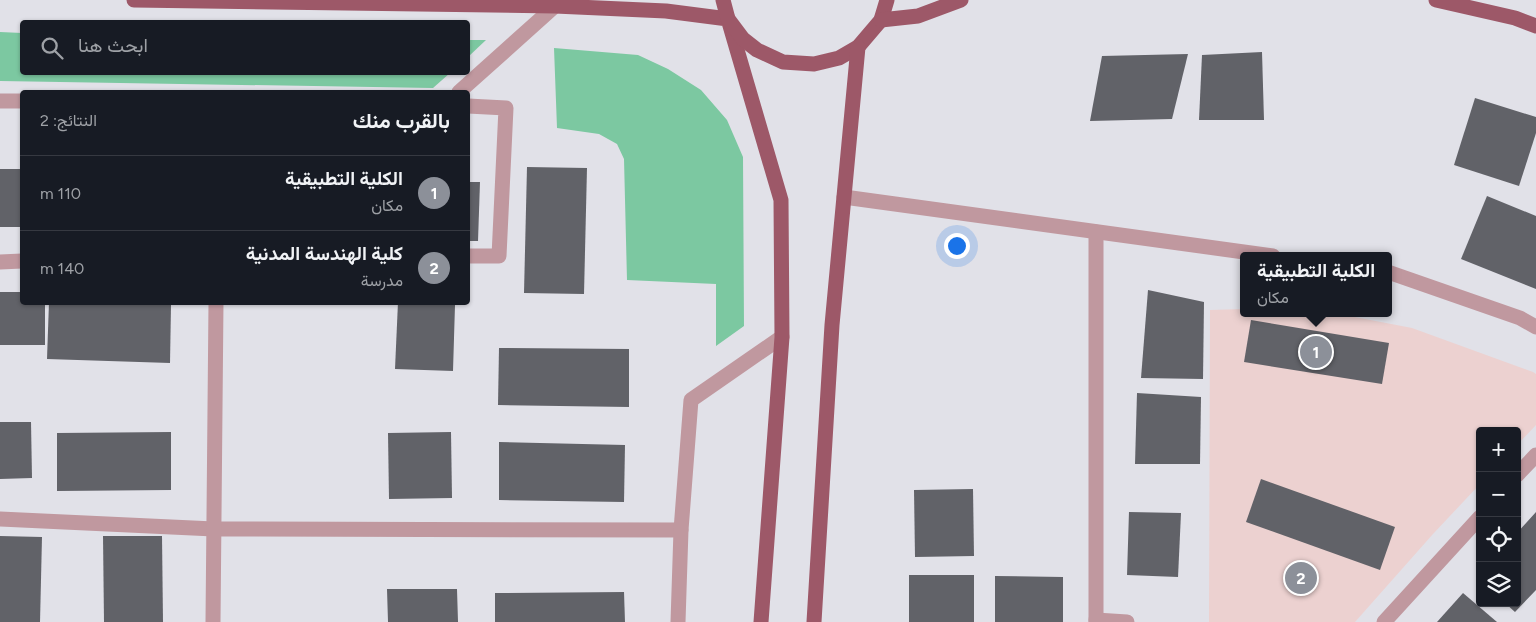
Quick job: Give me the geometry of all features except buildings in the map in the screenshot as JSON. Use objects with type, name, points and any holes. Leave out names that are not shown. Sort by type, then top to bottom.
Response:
[{"type":"main road","points":[[134,0],[555,6],[666,11],[728,19],[743,39],[757,50],[783,62],[814,64],[839,58],[858,47],[882,20],[887,0]]},
{"type":"main road","points":[[723,0],[781,200],[782,337],[761,622]]},
{"type":"main road","points":[[882,20],[918,16],[961,0]]},
{"type":"main road","points":[[1436,0],[1515,18],[1536,26]]},
{"type":"main road","points":[[814,622],[832,325],[858,47]]},
{"type":"street","points":[[461,90],[555,6]]},
{"type":"street","points":[[0,101],[20,101]]},
{"type":"street","points":[[470,106],[506,108],[500,256],[470,256]]},
{"type":"street","points":[[844,197],[1243,252]]},
{"type":"street","points":[[1096,232],[1096,621],[1127,622]]},
{"type":"street","points":[[0,262],[20,261]]},
{"type":"street","points":[[1392,273],[1520,318],[1536,326]]},
{"type":"street","points":[[213,622],[216,305]]},
{"type":"street","points":[[678,622],[681,530],[692,400],[782,337]]},
{"type":"street","points":[[1520,472],[1536,454]]},
{"type":"street","points":[[0,519],[214,529],[681,530]]},
{"type":"street","points":[[1384,622],[1476,521]]},
{"type":"shaded area","points":[[1240,309],[1240,317],[1355,317],[1412,328],[1536,374],[1536,425],[1521,441],[1521,427],[1476,427],[1476,488],[1355,622],[1209,622],[1210,310]]},
{"type":"green space","points":[[0,32],[20,33],[20,75],[448,75],[433,88],[0,81]]},
{"type":"green space","points":[[470,40],[486,40],[470,55]]},
{"type":"green space","points":[[554,48],[638,55],[668,69],[701,90],[727,120],[743,157],[744,326],[716,346],[716,284],[627,280],[624,159],[617,144],[599,134],[557,128]]},
{"type":"place","name":"الكلية التطبيقية","points":[[1316,352]]},
{"type":"place","name":"كلية الهندسة المدنية","points":[[1301,578]]}]
